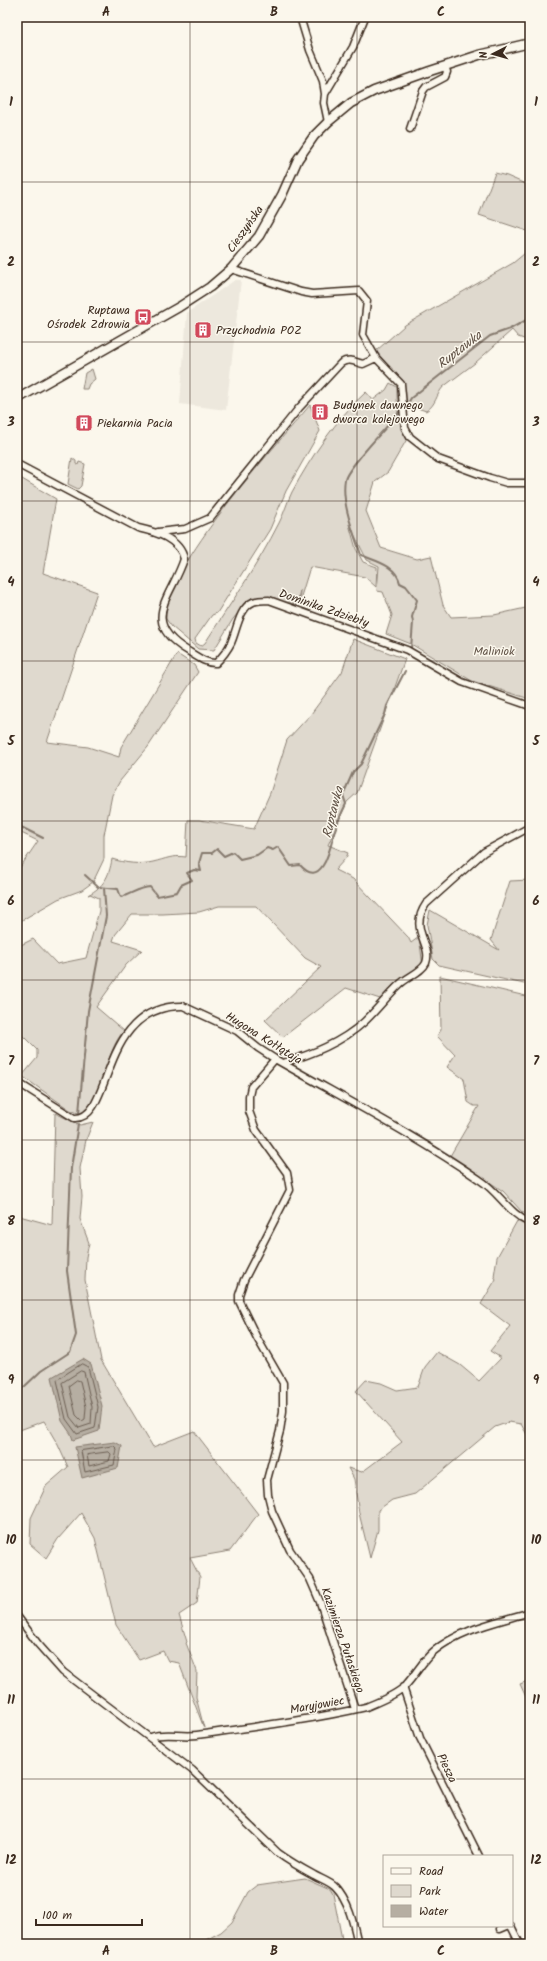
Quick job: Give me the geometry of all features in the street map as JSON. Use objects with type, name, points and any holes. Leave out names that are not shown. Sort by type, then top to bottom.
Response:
[{"type":"main road","name":"Cieszyńska","points":[[17,399],[179,307],[210,287],[231,269],[259,236],[282,195],[298,159],[314,136],[328,122],[351,104],[374,91],[445,66],[479,55],[530,43]]},
{"type":"street","points":[[300,17],[310,50],[323,81],[325,94],[324,103],[328,122]]},
{"type":"street","points":[[325,94],[353,46],[365,17]]},
{"type":"street","points":[[410,129],[423,91],[426,87],[446,77],[447,72],[445,66]]},
{"type":"street","points":[[231,269],[301,292],[312,294],[358,291],[367,301],[363,336],[376,358],[401,384],[405,428],[416,444],[438,459],[490,478],[507,483],[530,483]]},
{"type":"street","name":"Dominika Zdziebły","points":[[17,464],[138,528],[155,532],[170,532],[185,529],[210,518],[299,408],[341,363],[346,360],[350,360],[363,364],[376,358]]},
{"type":"street","name":"Dominika Zdziebły","points":[[155,532],[169,539],[183,552],[184,559],[164,600],[162,622],[166,631],[179,645],[207,662],[216,663],[223,657],[231,644],[243,611],[248,605],[253,602],[268,600],[407,650],[435,668],[462,682],[530,706]]},
{"type":"street","points":[[283,1063],[324,1049],[347,1035],[364,1023],[400,984],[422,968],[426,960],[419,922],[422,910],[426,904],[484,852],[530,827]]},
{"type":"street","name":"Hugona Kołłątaja","points":[[17,1082],[74,1118],[88,1115],[95,1106],[117,1049],[134,1025],[155,1011],[174,1006],[190,1008],[237,1031],[258,1048],[275,1059],[434,1151],[481,1180],[496,1192],[514,1214],[530,1224]]},
{"type":"street","name":"Kazimierza Pułaskiego","points":[[275,1059],[251,1088],[249,1096],[249,1111],[256,1130],[286,1173],[290,1190],[244,1280],[239,1295],[239,1301],[257,1338],[281,1375],[283,1382],[284,1400],[280,1431],[267,1480],[268,1494],[272,1511],[290,1550],[310,1580],[320,1602],[342,1664],[355,1709]]},
{"type":"street","name":"Maryjowiec","points":[[151,1737],[157,1735],[189,1736],[282,1723],[355,1709],[379,1702],[403,1687],[433,1652],[453,1639],[482,1627],[530,1612]]},
{"type":"street","points":[[17,1616],[38,1644],[63,1672],[151,1737],[192,1770],[278,1853],[293,1864],[334,1886],[341,1894],[354,1928],[358,1944]]},
{"type":"street","name":"Piesza","points":[[403,1687],[420,1738],[478,1855]]},
{"type":"street","points":[[500,1929],[505,1927]]},
{"type":"street","points":[[512,1927],[520,1944]]},
{"type":"shaded area","points":[[235,280],[241,280],[226,410],[180,404],[187,313]]},
{"type":"green space","points":[[495,173],[507,176],[530,186],[530,232],[479,215]]},
{"type":"green space","points":[[530,249],[530,341],[518,337],[512,330],[475,363],[443,387],[429,409],[426,411],[406,404],[404,408],[404,384],[376,351],[405,325],[513,263]]},
{"type":"green space","points":[[92,369],[95,379],[89,384],[87,389],[82,389],[85,373]]},
{"type":"green space","name":"Maliniok","points":[[390,383],[397,387],[399,420],[407,439],[388,472],[375,482],[366,511],[381,548],[417,559],[431,556],[443,605],[451,617],[494,615],[530,607],[530,699],[472,681],[411,644],[386,634],[392,615],[383,592],[377,591],[379,566],[367,560],[349,524],[356,549],[363,562],[377,567],[376,587],[365,577],[310,567],[299,603],[300,590],[297,604],[252,597],[233,619],[214,650],[198,649],[172,627],[166,619],[170,597],[182,570],[201,540],[249,477],[310,405],[320,431],[286,491],[270,529],[217,613],[212,615],[195,639],[196,643],[201,646],[205,643],[244,584],[271,539],[292,492],[307,465],[334,426],[366,392],[373,400],[386,390]]},
{"type":"green space","points":[[72,458],[78,465],[79,462],[85,464],[81,486],[78,489],[68,484]]},
{"type":"green space","points":[[17,476],[56,499],[43,573],[97,592],[47,742],[88,747],[119,757],[121,747],[177,654],[194,665],[198,672],[148,747],[120,781],[112,795],[104,835],[104,859],[93,882],[82,890],[58,899],[17,923],[17,872],[38,841],[17,831]]},
{"type":"green space","points":[[353,639],[405,659],[357,793],[347,802],[328,845],[348,853],[346,858],[335,870],[353,879],[408,937],[411,943],[419,937],[423,966],[393,985],[380,999],[346,988],[283,1037],[265,1020],[321,967],[305,958],[256,906],[219,906],[199,912],[132,914],[115,935],[113,941],[142,950],[126,965],[96,1007],[124,1031],[117,1040],[112,1051],[95,1100],[89,1108],[81,1114],[70,1110],[22,1076],[37,1058],[37,1050],[17,1030],[17,947],[33,939],[57,964],[86,958],[99,911],[99,898],[90,894],[94,892],[105,880],[112,859],[122,862],[143,863],[173,857],[186,857],[188,820],[199,820],[254,829],[270,793],[287,740],[311,714],[342,672]]},
{"type":"green space","points":[[530,880],[530,981],[524,984],[439,965],[433,959],[427,925],[430,910],[499,950],[491,940],[510,881]]},
{"type":"green space","points":[[440,976],[530,997],[530,1216],[522,1212],[503,1191],[450,1156],[479,1106],[474,1106],[468,1102],[464,1079],[447,1067],[455,1055],[437,1036],[441,1030]]},
{"type":"green space","points":[[55,1113],[80,1125],[93,1122],[86,1140],[80,1168],[82,1197],[80,1219],[89,1243],[86,1257],[85,1280],[101,1360],[153,1447],[194,1431],[258,1514],[230,1551],[190,1558],[200,1577],[197,1603],[179,1615],[187,1642],[186,1643],[197,1671],[196,1697],[204,1728],[179,1663],[168,1661],[163,1651],[139,1660],[116,1625],[95,1538],[81,1513],[58,1539],[46,1558],[30,1544],[31,1518],[46,1486],[68,1467],[58,1445],[44,1421],[17,1431],[17,1213],[23,1217],[52,1225]]},
{"type":"green space","points":[[517,1221],[530,1227],[530,1252],[526,1266],[530,1283],[530,1440],[521,1424],[509,1422],[495,1427],[415,1494],[392,1500],[378,1510],[378,1530],[370,1558],[359,1513],[354,1479],[348,1468],[362,1472],[402,1442],[356,1391],[366,1380],[381,1383],[397,1390],[418,1387],[425,1367],[437,1352],[460,1365],[479,1381],[501,1358],[490,1351],[510,1326],[481,1304],[496,1279],[494,1276],[497,1257]]},
{"type":"green space","points":[[530,1680],[530,1706],[520,1684]]},
{"type":"green space","points":[[305,1878],[330,1889],[333,1894],[343,1944],[198,1944],[221,1932],[232,1922],[248,1892],[257,1885]]},
{"type":"water","points":[[83,1359],[91,1364],[102,1406],[99,1431],[73,1440],[71,1434],[62,1421],[52,1377]]},
{"type":"water","points":[[115,1442],[122,1446],[118,1468],[82,1478],[75,1447]]},
{"type":"waterway","name":"Ruptawka","points":[[407,405],[411,398],[490,336],[510,329],[530,318]]},
{"type":"waterway","name":"Ruptawka","points":[[400,410],[347,474],[344,489],[346,508],[361,555],[390,568],[398,577],[400,583],[406,586],[417,600],[412,617],[411,649]]},
{"type":"waterway","name":"Ruptawka","points":[[85,875],[98,887],[118,889],[121,897],[150,887],[157,896],[177,892],[181,885],[192,880],[187,873],[194,870],[201,871],[199,863],[202,853],[212,853],[217,849],[224,856],[233,852],[240,859],[257,855],[267,848],[273,850],[278,847],[291,866],[300,865],[308,872],[315,872],[320,869],[325,862],[336,827],[346,804],[343,795],[353,772],[361,764],[385,714],[387,706],[405,671]]},
{"type":"waterway","name":"Ruptawka","points":[[17,825],[43,838]]},
{"type":"waterway","points":[[79,1113],[88,1011],[106,916],[104,888]]},
{"type":"waterway","points":[[17,1390],[24,1387],[41,1371],[70,1352],[76,1335],[67,1271],[71,1168],[78,1124]]},
{"type":"place","name":"Ruptawa Ośrodek Zdrowia","points":[[143,317]]},
{"type":"place","name":"Przychodnia POZ","points":[[203,330]]},
{"type":"place","name":"Budynek dawnego dworca kolejowego","points":[[320,412]]},
{"type":"place","name":"Piekarnia Pacia","points":[[84,423]]}]
